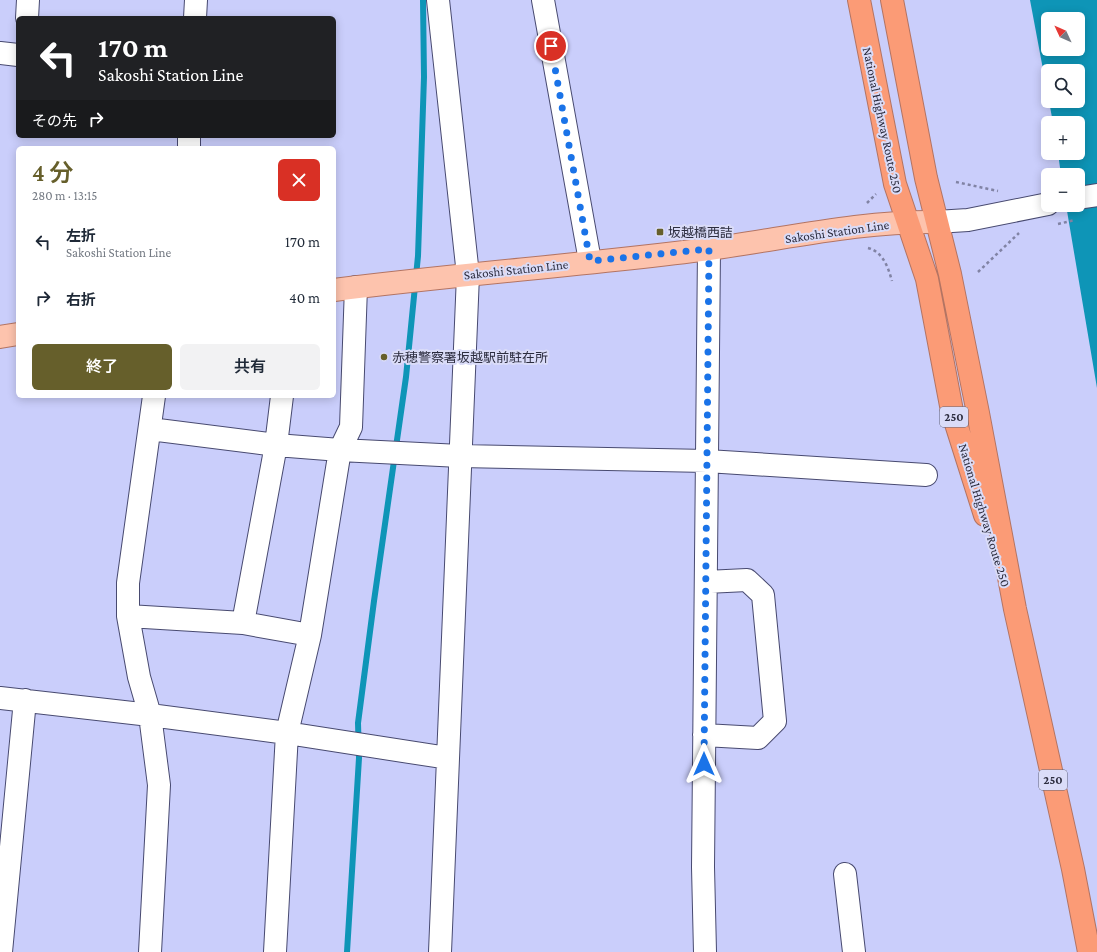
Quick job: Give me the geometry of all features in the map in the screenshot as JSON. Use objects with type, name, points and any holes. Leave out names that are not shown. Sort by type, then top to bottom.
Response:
[{"type":"highway","name":"National Highway Route 250","points":[[859,0],[895,184],[927,279],[952,411],[1015,609]]},
{"type":"highway","name":"National Highway Route 250","points":[[892,0],[926,178],[952,282],[1015,609],[1073,869],[1089,952]]},
{"type":"main road","name":"Sakoshi Station Line","points":[[336,290],[709,249],[848,228],[907,222],[936,222]]},
{"type":"main road","points":[[0,337],[16,334]]},
{"type":"street","points":[[27,16],[28,0]]},
{"type":"street","points":[[195,16],[196,0]]},
{"type":"street","points":[[438,0],[468,275],[440,952]]},
{"type":"street","points":[[543,0],[590,261]]},
{"type":"street","points":[[0,53],[16,55]]},
{"type":"street","points":[[1085,205],[1097,195]]},
{"type":"street","points":[[936,222],[1049,215]]},
{"type":"street","points":[[705,952],[703,867],[709,249]]},
{"type":"street","points":[[275,952],[287,733],[310,635],[340,450],[350,427],[356,287]]},
{"type":"street","points":[[150,952],[159,784],[150,715],[139,677],[128,616],[128,583],[154,398]]},
{"type":"street","points":[[243,623],[276,445],[282,398]]},
{"type":"street","points":[[150,429],[276,445],[340,450],[460,456],[707,461],[926,475]]},
{"type":"street","points":[[704,735],[758,738],[775,721],[763,595],[748,580],[706,582]]},
{"type":"street","points":[[128,616],[243,623],[310,635]]},
{"type":"street","points":[[0,698],[150,715],[287,733],[448,758]]},
{"type":"street","points":[[1,952],[5,859],[25,700]]},
{"type":"street","points":[[845,874],[854,952]]},
{"type":"path","points":[[956,182],[1004,192]]},
{"type":"path","points":[[866,204],[876,194],[878,188]]},
{"type":"path","points":[[1049,215],[1064,212]]},
{"type":"path","points":[[978,272],[1020,231]]},
{"type":"path","points":[[861,247],[874,250],[886,262],[892,281]]},
{"type":"water","points":[[1030,0],[1097,0],[1097,388],[1067,212],[1085,212],[1085,168],[1060,168],[1059,160],[1085,160],[1085,116],[1052,116],[1050,108],[1085,108],[1085,64],[1042,64]]},
{"type":"waterway","points":[[347,952],[359,758],[358,723],[406,377],[418,256],[424,77],[423,0]]},
{"type":"place","name":"坂越橋西詰","points":[[660,232]]},
{"type":"place","name":"赤穂警察署坂越駅前駐在所","points":[[384,357]]},
{"type":"route","points":[[551,46],[590,261],[709,249],[704,764]]}]
